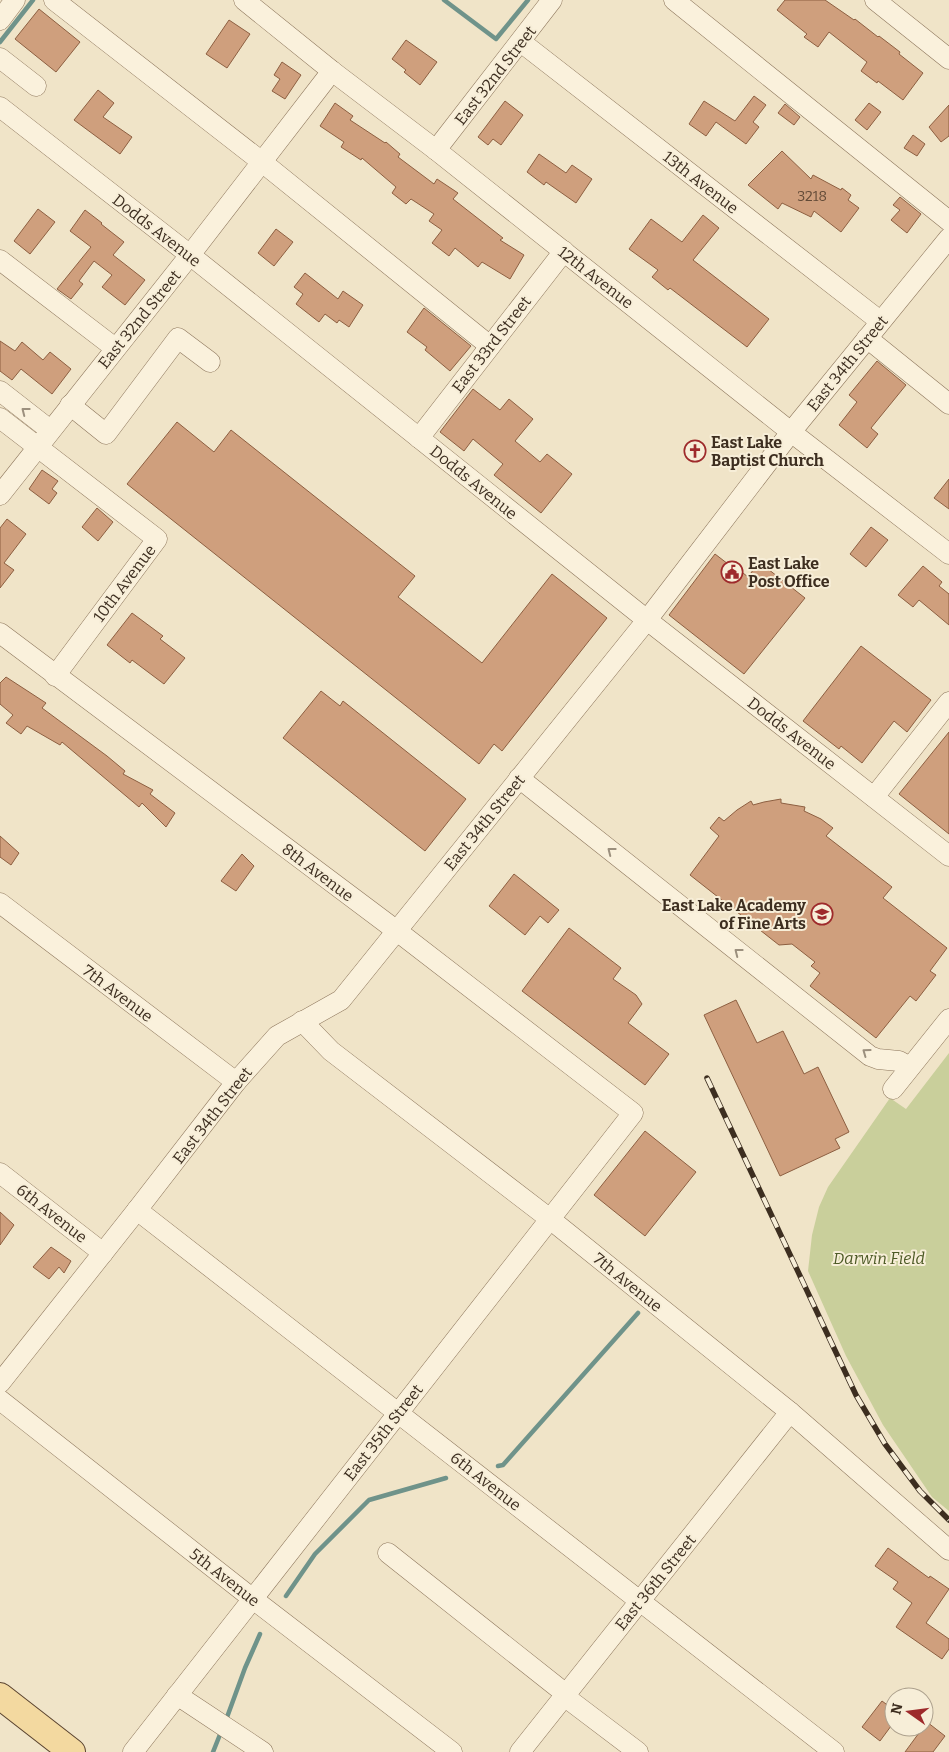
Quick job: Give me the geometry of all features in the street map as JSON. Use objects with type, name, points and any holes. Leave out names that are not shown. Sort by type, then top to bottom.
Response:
[{"type":"main road","points":[[0,1696],[72,1752]]},
{"type":"street","points":[[0,20],[16,0]]},
{"type":"street","points":[[54,0],[262,162],[490,346]]},
{"type":"street","name":"12th Avenue","points":[[244,0],[791,432],[949,554]]},
{"type":"street","name":"East 32nd Street","points":[[436,150],[552,0]]},
{"type":"street","points":[[674,0],[949,221]]},
{"type":"street","points":[[875,0],[949,59]]},
{"type":"street","name":"13th Avenue","points":[[521,42],[880,321]]},
{"type":"street","points":[[2,64],[36,86]]},
{"type":"street","name":"East 32nd Street","points":[[0,495],[190,255],[332,71]]},
{"type":"street","name":"Dodds Avenue","points":[[0,107],[190,255],[647,620],[949,856]]},
{"type":"street","name":"East 34th Street","points":[[0,1383],[236,1082],[277,1036],[341,1000],[647,620],[791,432],[880,321],[947,246]]},
{"type":"street","name":"East 33rd Street","points":[[419,438],[564,251]]},
{"type":"street","points":[[0,260],[115,348]]},
{"type":"street","points":[[70,405],[106,434],[178,338],[210,362]]},
{"type":"street","points":[[867,338],[949,404]]},
{"type":"street","points":[[0,391],[50,430]]},
{"type":"street","points":[[0,418],[38,447]]},
{"type":"street","name":"10th Avenue","points":[[38,447],[157,539],[55,676]]},
{"type":"street","name":"8th Avenue","points":[[0,633],[397,931],[633,1113]]},
{"type":"street","points":[[874,796],[949,702]]},
{"type":"street","points":[[519,778],[870,1056],[878,1060],[899,1061],[910,1067]]},
{"type":"street","name":"7th Avenue","points":[[0,903],[236,1082]]},
{"type":"street","points":[[893,1089],[949,1019]]},
{"type":"street","name":"7th Avenue","points":[[302,1021],[332,1051],[550,1218],[790,1412],[949,1550]]},
{"type":"street","name":"East 35th Street","points":[[133,1752],[633,1113]]},
{"type":"street","name":"6th Avenue","points":[[0,1173],[103,1253]]},
{"type":"street","name":"6th Avenue","points":[[137,1210],[834,1752]]},
{"type":"street","name":"5th Avenue","points":[[0,1400],[253,1599],[452,1752]]},
{"type":"street","name":"East 36th Street","points":[[520,1752],[790,1412]]},
{"type":"street","points":[[388,1553],[638,1752]]},
{"type":"street","points":[[177,1695],[263,1752]]},
{"type":"green space","name":"Darwin Field","points":[[949,1053],[949,1511],[932,1497],[883,1425],[846,1356],[808,1271],[812,1235],[819,1207],[828,1187],[890,1098],[906,1109]]},
{"type":"building","points":[[785,0],[825,0],[879,36],[923,73],[903,100],[861,71],[867,62],[829,32],[818,47],[804,37],[807,34],[777,10]]},
{"type":"building","points":[[39,9],[80,42],[56,72],[15,39]]},
{"type":"building","points":[[229,20],[250,34],[227,68],[206,54]]},
{"type":"building","points":[[406,40],[437,62],[420,85],[392,59]]},
{"type":"building","points":[[282,62],[301,75],[285,99],[272,91],[280,79],[274,75]]},
{"type":"building","points":[[98,90],[114,103],[103,117],[132,137],[120,154],[74,120]]},
{"type":"building","points":[[754,96],[766,105],[753,122],[759,127],[746,144],[716,122],[706,136],[689,124],[704,101],[735,121]]},
{"type":"building","points":[[505,101],[523,115],[501,145],[493,139],[488,145],[478,137]]},
{"type":"building","points":[[335,103],[353,116],[350,120],[386,142],[400,154],[398,157],[434,184],[437,179],[458,193],[453,199],[503,238],[500,240],[524,255],[510,279],[482,262],[478,267],[455,248],[449,256],[432,243],[442,230],[429,221],[434,214],[411,199],[406,204],[392,193],[396,187],[362,158],[361,160],[341,147],[344,142],[320,126]]},
{"type":"building","points":[[869,103],[881,112],[867,130],[855,120]]},
{"type":"building","points":[[785,104],[800,117],[794,125],[778,113]]},
{"type":"building","points":[[949,105],[949,136],[941,142],[929,127]]},
{"type":"building","points":[[913,135],[925,144],[917,156],[904,148]]},
{"type":"building","points":[[782,151],[811,179],[813,175],[841,190],[842,188],[851,195],[848,200],[859,208],[841,232],[814,211],[811,217],[782,203],[778,209],[748,185]]},
{"type":"building","points":[[539,154],[566,173],[572,165],[592,179],[576,203],[546,182],[544,185],[527,172]]},
{"type":"building","points":[[900,197],[921,214],[907,233],[891,220],[900,210],[893,205]]},
{"type":"building","points":[[38,209],[55,222],[30,254],[14,241]]},
{"type":"building","points":[[85,210],[124,242],[113,255],[145,280],[125,305],[102,287],[112,275],[94,261],[79,281],[83,284],[71,299],[57,289],[91,247],[70,231]]},
{"type":"building","points":[[703,215],[719,228],[693,260],[769,319],[747,347],[670,288],[668,290],[652,277],[658,270],[629,249],[651,219],[682,242]]},
{"type":"building","points":[[276,229],[293,242],[274,266],[258,253]]},
{"type":"building","points":[[305,273],[338,299],[343,291],[363,305],[349,327],[339,320],[337,323],[325,314],[319,322],[296,304],[303,294],[294,287]]},
{"type":"building","points":[[424,308],[471,346],[450,371],[425,350],[427,347],[407,332]]},
{"type":"building","points":[[0,341],[15,351],[22,342],[43,360],[50,352],[71,369],[52,394],[21,369],[12,380],[0,371]]},
{"type":"building","points":[[877,361],[906,385],[871,428],[878,434],[867,448],[839,425],[857,402],[849,395]]},
{"type":"building","points":[[473,389],[500,410],[509,399],[533,419],[515,441],[540,462],[547,454],[572,474],[541,513],[494,475],[503,464],[473,439],[464,451],[440,432]]},
{"type":"building","points":[[177,422],[214,452],[231,430],[415,576],[398,597],[482,663],[552,574],[607,618],[502,751],[494,744],[479,764],[127,484]]},
{"type":"building","points":[[42,470],[58,481],[52,489],[57,493],[49,504],[29,489]]},
{"type":"building","points":[[949,479],[949,509],[934,498]]},
{"type":"building","points":[[97,508],[113,522],[98,541],[82,527]]},
{"type":"building","points":[[7,519],[26,534],[4,563],[14,570],[0,588],[0,528]]},
{"type":"building","points":[[871,527],[888,540],[866,567],[850,554]]},
{"type":"building","points":[[715,554],[741,574],[743,573],[748,577],[759,562],[805,598],[744,674],[669,615]]},
{"type":"building","points":[[923,566],[942,582],[939,586],[949,594],[949,625],[919,600],[913,607],[898,595]]},
{"type":"building","points":[[132,613],[163,636],[160,639],[185,658],[164,684],[132,660],[130,663],[107,645]]},
{"type":"building","points":[[861,646],[931,700],[907,732],[894,721],[862,763],[841,746],[839,749],[803,721]]},
{"type":"building","points":[[6,677],[46,703],[42,708],[107,756],[125,771],[123,774],[153,790],[150,794],[175,813],[166,827],[142,803],[139,807],[62,742],[60,745],[27,726],[21,734],[6,723],[13,715],[0,704],[0,683]]},
{"type":"building","points":[[321,691],[340,706],[343,701],[466,799],[425,851],[283,738]]},
{"type":"building","points":[[949,732],[949,834],[899,794]]},
{"type":"building","name":"East Lake Academy of Fine Arts","points":[[781,799],[781,803],[805,807],[804,811],[821,819],[833,828],[826,836],[892,887],[883,898],[947,948],[930,971],[936,975],[916,1001],[910,996],[876,1038],[810,986],[820,973],[811,966],[815,962],[792,944],[779,945],[690,875],[719,836],[710,828],[719,817],[724,821],[751,801],[753,805]]},
{"type":"building","points":[[0,836],[19,853],[11,865],[0,857]]},
{"type":"building","points":[[242,854],[254,866],[236,891],[221,881]]},
{"type":"building","points":[[514,874],[559,910],[548,923],[540,916],[525,935],[489,906]]},
{"type":"building","points":[[569,928],[621,968],[613,979],[636,995],[642,1004],[628,1023],[669,1054],[645,1085],[522,991]]},
{"type":"building","points":[[736,1000],[757,1043],[783,1031],[804,1074],[818,1067],[849,1132],[835,1139],[840,1148],[780,1176],[704,1015]]},
{"type":"building","points":[[645,1131],[696,1172],[645,1236],[594,1195]]},
{"type":"building","points":[[0,1212],[14,1225],[0,1245]]},
{"type":"building","points":[[51,1247],[71,1261],[64,1273],[59,1267],[49,1279],[33,1267]]},
{"type":"building","points":[[888,1548],[929,1578],[930,1576],[949,1589],[926,1623],[949,1639],[949,1649],[942,1659],[896,1627],[912,1603],[893,1589],[898,1582],[875,1566]]},
{"type":"building","points":[[882,1701],[884,1702],[884,1736],[880,1741],[862,1727]]},
{"type":"building","points":[[934,1727],[945,1736],[933,1752],[905,1752],[916,1737],[934,1737]]},
{"type":"waterway","points":[[0,42],[33,0]]},
{"type":"waterway","points":[[444,0],[496,39],[528,0]]},
{"type":"waterway","points":[[498,1466],[503,1465],[638,1313]]},
{"type":"waterway","points":[[286,1596],[315,1554],[369,1500],[446,1478]]},
{"type":"waterway","points":[[226,1720],[260,1634]]},
{"type":"waterway","points":[[213,1752],[221,1732]]},
{"type":"railway","points":[[707,1078],[856,1395],[885,1444],[920,1491],[949,1520]]},
{"type":"place","name":"East Lake Baptist Church","points":[[695,451]]},
{"type":"place","name":"East Lake Post Office","points":[[732,572]]},
{"type":"place","name":"East Lake Academy of Fine Arts","points":[[822,914]]}]
